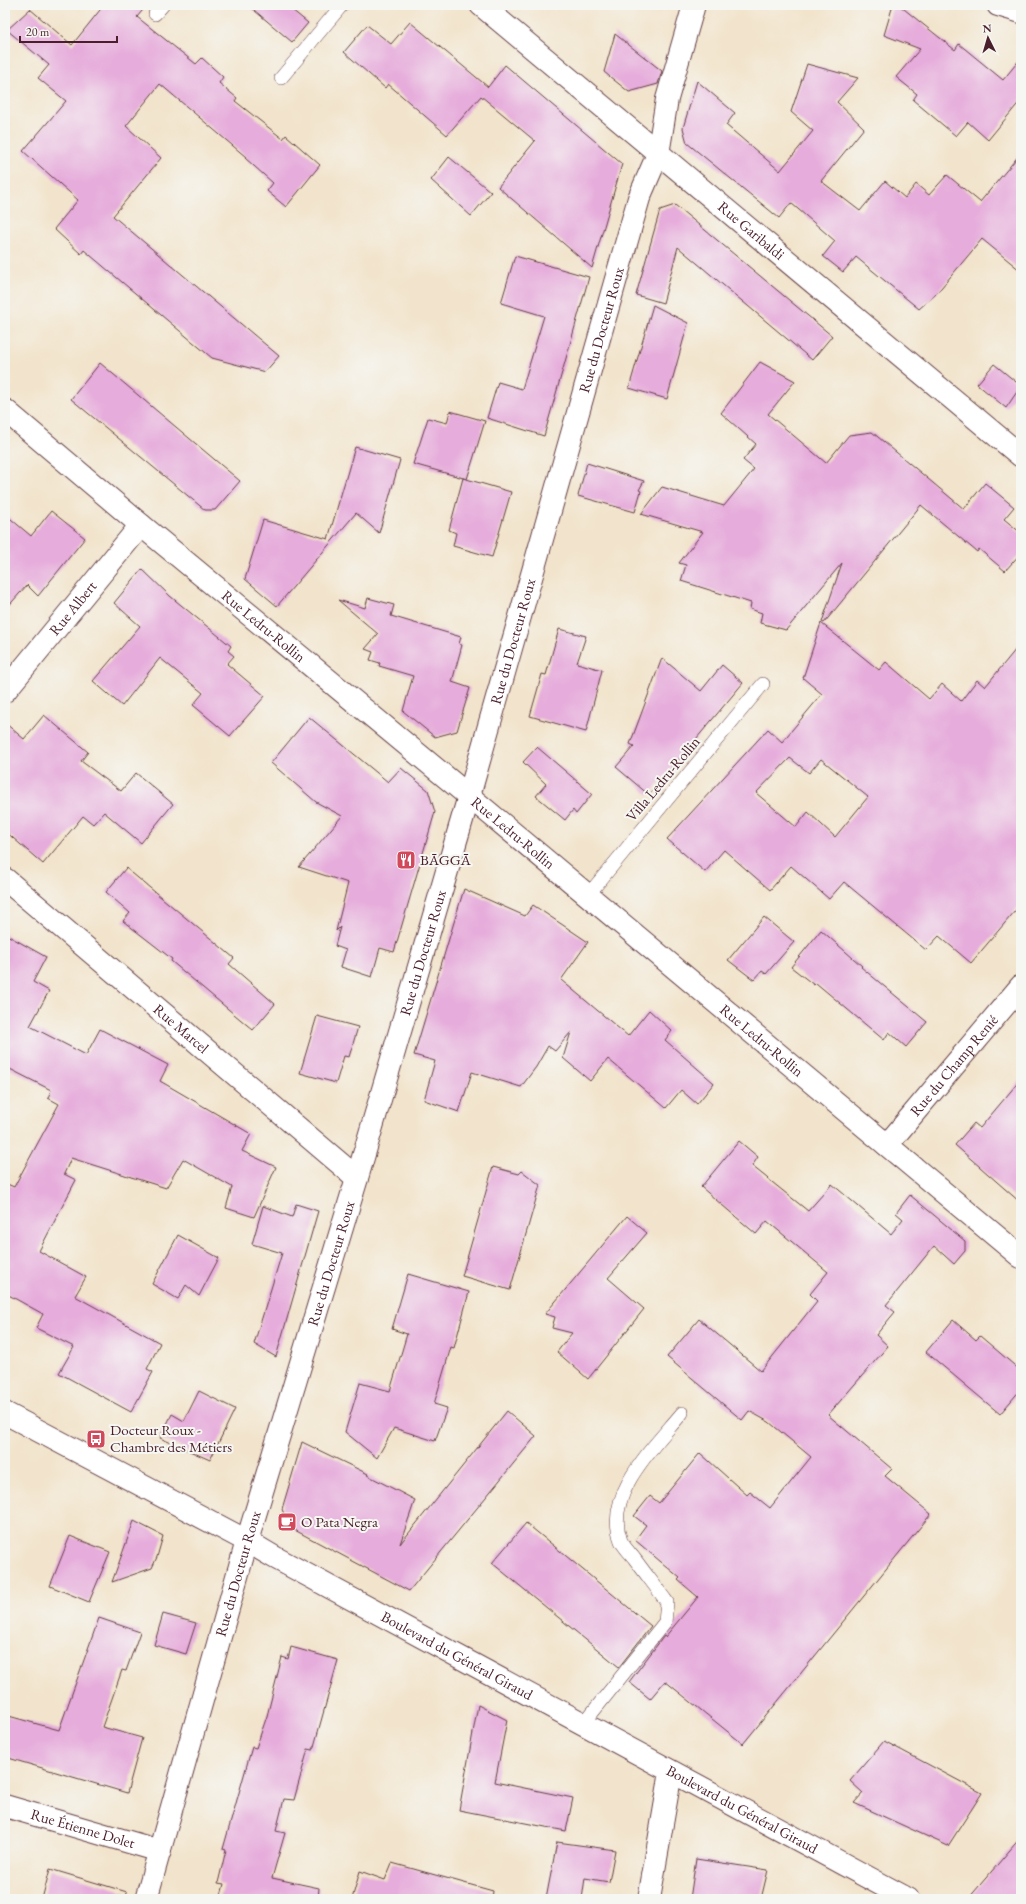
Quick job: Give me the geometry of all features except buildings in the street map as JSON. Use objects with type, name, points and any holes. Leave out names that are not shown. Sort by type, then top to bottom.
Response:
[{"type":"street","name":"Rue Garibaldi","points":[[481,5],[1021,456]]},
{"type":"street","name":"Rue du Docteur Roux","points":[[146,1899],[247,1541],[357,1178],[469,796],[639,198],[658,154],[667,99],[694,5]]},
{"type":"street","points":[[998,5],[1021,12]]},
{"type":"street","name":"Rue Ledru-Rollin","points":[[5,410],[141,525],[469,796],[1021,1257]]},
{"type":"street","name":"Rue Albert","points":[[5,691],[141,525]]},
{"type":"street","name":"Rue Marcel","points":[[5,879],[357,1178]]},
{"type":"street","name":"Rue du Champ Renié","points":[[887,1145],[1021,986]]},
{"type":"street","name":"Boulevard du Général Giraud","points":[[5,1413],[247,1541],[274,1557],[908,1899]]},
{"type":"street","points":[[649,1899],[671,1772]]},
{"type":"street","name":"Rue Étienne Dolet","points":[[5,1806],[160,1851]]},
{"type":"lane","points":[[281,78],[342,5]]},
{"type":"lane","name":"Villa Ledru-Rollin","points":[[588,896],[763,684]]},
{"type":"lane","points":[[584,1723],[665,1622],[667,1602],[622,1542],[618,1523],[618,1509],[621,1495],[629,1478],[682,1413]]},
{"type":"place","name":"BĀGGĀ","points":[[406,860]]},
{"type":"place","name":"Docteur Roux - Chambre des Métiers","points":[[96,1439]]},
{"type":"place","name":"O Pata Negra","points":[[287,1522]]}]
